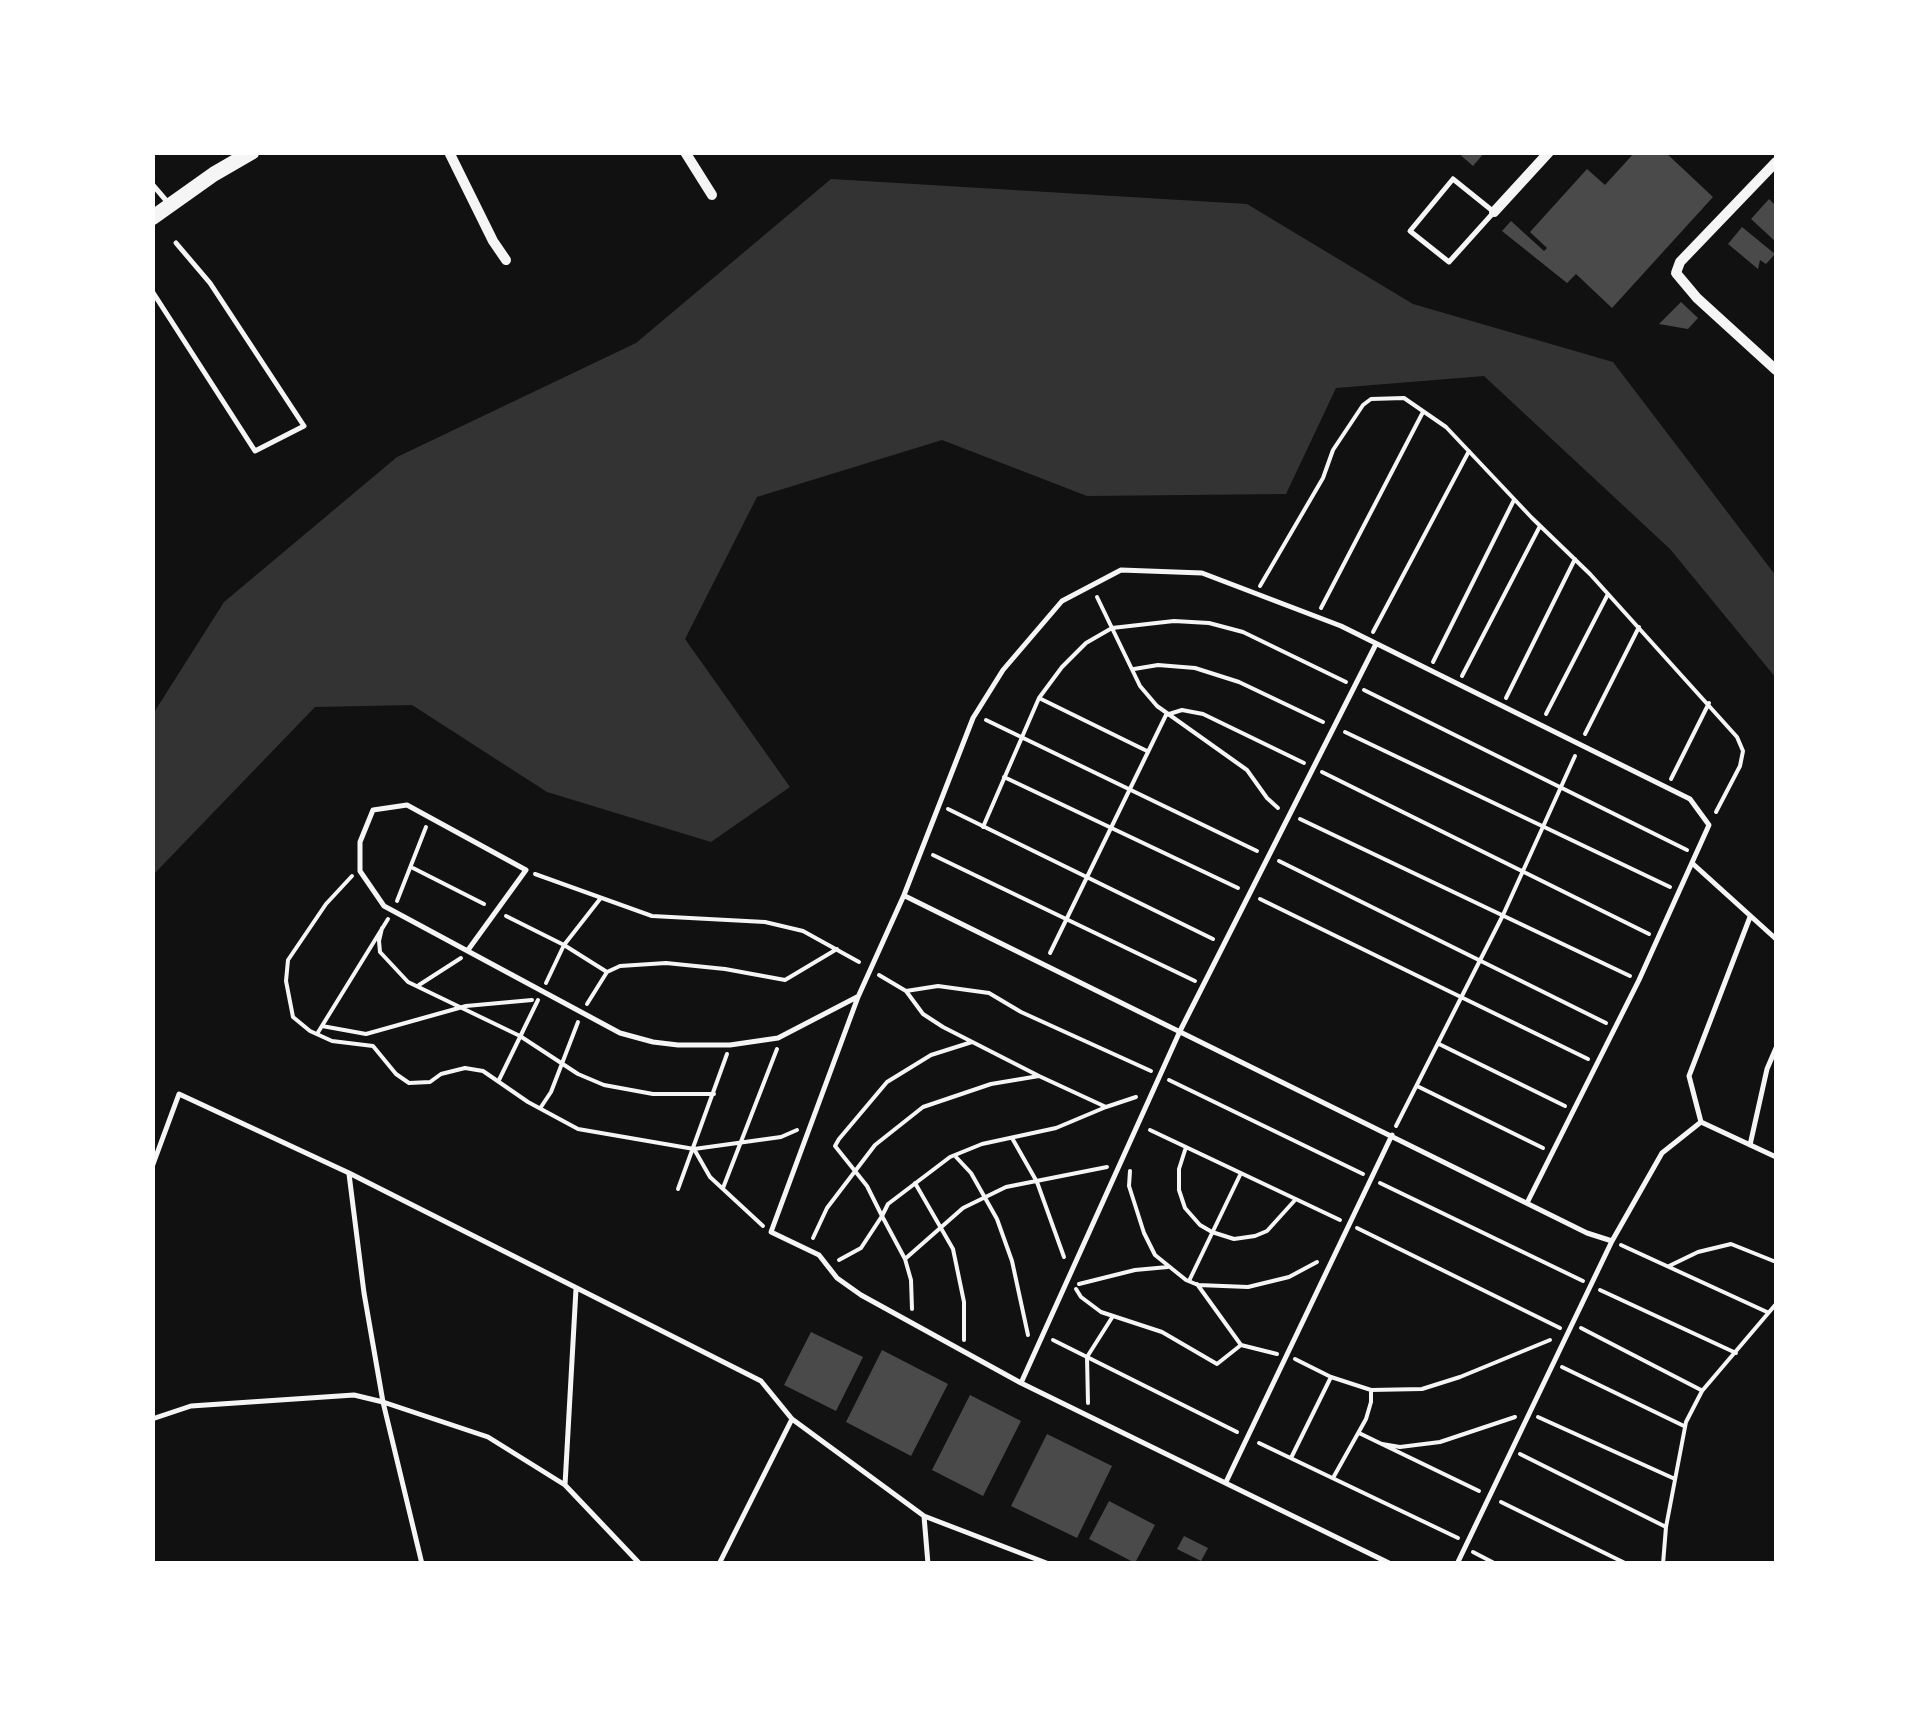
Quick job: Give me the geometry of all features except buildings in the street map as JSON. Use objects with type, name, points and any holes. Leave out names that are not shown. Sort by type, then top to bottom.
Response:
[{"type":"main road","points":[[152,218],[252,152]]},
{"type":"street","points":[[449,152],[493,242],[506,260]]},
{"type":"street","points":[[686,152],[712,195]]},
{"type":"street","points":[[1494,212],[1550,152]]},
{"type":"street","points":[[1776,162],[1676,273],[1682,284],[1776,370]]},
{"type":"lane","points":[[1453,179],[1494,212],[1450,262],[1410,230],[1453,179]]},
{"type":"lane","points":[[152,184],[170,206]]},
{"type":"lane","points":[[152,291],[255,451],[304,426],[210,283],[176,243]]},
{"type":"lane","points":[[1391,1564],[1022,1383],[836,1278],[819,1255],[772,1232],[858,996],[904,895],[974,715],[1031,634],[1062,600],[1121,570],[1202,573],[1317,616],[1690,799],[1709,825],[1639,980],[1528,1201]]},
{"type":"lane","points":[[1022,1383],[1180,1031],[1355,686],[1373,642]]},
{"type":"lane","points":[[468,950],[526,870],[406,805],[374,810],[360,842],[360,871],[384,906],[620,1034],[653,1042],[730,1045],[782,1035],[858,996]]},
{"type":"lane","points":[[1692,862],[1776,940]]},
{"type":"lane","points":[[904,895],[1587,1233],[1612,1241]]},
{"type":"lane","points":[[1701,1122],[1689,1076],[1750,918]]},
{"type":"lane","points":[[1750,1145],[1767,1069],[1776,1048]]},
{"type":"lane","points":[[152,1167],[179,1094],[349,1173],[761,1381],[792,1419],[924,1516],[1049,1564]]},
{"type":"lane","points":[[1701,1122],[1776,1157]]},
{"type":"lane","points":[[1457,1564],[1612,1241],[1662,1153],[1701,1122]]},
{"type":"lane","points":[[1226,1482],[1392,1135]]},
{"type":"lane","points":[[349,1173],[383,1402],[422,1564]]},
{"type":"lane","points":[[565,1484],[576,1288]]},
{"type":"lane","points":[[152,1419],[191,1406],[354,1395],[383,1402],[488,1436],[565,1484],[640,1564]]},
{"type":"lane","points":[[718,1564],[792,1419]]},
{"type":"lane","points":[[924,1516],[928,1564]]},
{"type":"path","points":[[1255,593],[1323,478],[1333,450],[1362,406],[1371,399],[1404,398],[1446,427],[1470,451],[1640,627],[1737,738],[1743,751],[1740,766],[1709,825]]},
{"type":"path","points":[[1317,616],[1423,412]]},
{"type":"path","points":[[1373,642],[1470,451]]},
{"type":"path","points":[[1429,670],[1514,499]]},
{"type":"path","points":[[1458,685],[1540,526]]},
{"type":"path","points":[[1501,707],[1575,559]]},
{"type":"path","points":[[1091,585],[1140,686],[1166,715],[1247,770],[1267,798],[1290,814],[1639,980]]},
{"type":"path","points":[[1540,725],[1608,594]]},
{"type":"path","points":[[983,827],[1040,698],[1062,666],[1086,642],[1112,628],[1174,621],[1209,623],[1242,632],[1696,854]]},
{"type":"path","points":[[1392,1135],[1504,914],[1580,745],[1640,627]]},
{"type":"path","points":[[1132,670],[1158,665],[1195,668],[1239,682],[1679,892]]},
{"type":"path","points":[[1040,698],[1147,751]]},
{"type":"path","points":[[1666,788],[1709,704]]},
{"type":"path","points":[[1045,964],[1166,715],[1182,710],[1203,714],[1658,938]]},
{"type":"path","points":[[974,715],[1615,1028]]},
{"type":"path","points":[[1004,777],[1597,1064]]},
{"type":"path","points":[[939,805],[1224,944]]},
{"type":"path","points":[[316,1034],[392,911],[421,832],[432,819]]},
{"type":"path","points":[[922,850],[1204,985]]},
{"type":"path","points":[[411,867],[564,945],[607,972]]},
{"type":"path","points":[[526,870],[652,916],[764,922],[803,931],[906,991],[923,1014],[1106,1107]]},
{"type":"path","points":[[360,871],[345,881],[326,904],[288,960],[286,981],[294,1017],[316,1034],[332,1042],[373,1046],[396,1074],[409,1083],[430,1082],[441,1074],[465,1068],[484,1071],[578,1129],[694,1149],[782,1137],[812,1120]]},
{"type":"path","points":[[382,928],[380,952],[396,972],[520,1036],[563,1064],[604,1084],[631,1090],[714,1094]]},
{"type":"path","points":[[541,1108],[581,1015],[607,972],[630,964],[666,964],[785,980],[837,949]]},
{"type":"path","points":[[418,986],[457,962],[468,950]]},
{"type":"path","points":[[906,991],[938,986],[989,993],[1021,1012],[1736,1353]]},
{"type":"path","points":[[322,1026],[366,1034],[464,1006],[538,1000]]},
{"type":"path","points":[[723,1188],[782,1035]]},
{"type":"path","points":[[909,1321],[911,1280],[905,1259],[856,1170],[835,1146],[887,1082],[931,1055],[972,1042]]},
{"type":"path","points":[[1438,1044],[1574,1110]]},
{"type":"path","points":[[678,1190],[730,1045]]},
{"type":"path","points":[[1039,1076],[990,1084],[923,1107],[875,1145],[814,1230],[812,1244],[819,1255],[842,1260],[852,1254],[870,1236],[888,1204],[955,1155],[1056,1128],[1154,1090]]},
{"type":"path","points":[[1417,1086],[1552,1153]]},
{"type":"path","points":[[1012,1138],[1050,1211],[1070,1278],[1081,1298],[1100,1312],[1162,1332],[1217,1364],[1241,1345]]},
{"type":"path","points":[[1186,1147],[1179,1169],[1180,1190],[1186,1208],[1212,1232],[1234,1239],[1255,1236],[1275,1223],[1296,1199]]},
{"type":"path","points":[[694,1149],[710,1177],[753,1220],[772,1232]]},
{"type":"path","points":[[955,1155],[985,1197],[1012,1260],[1033,1360]]},
{"type":"path","points":[[1130,1159],[1129,1186],[1155,1254],[1189,1281],[1248,1287],[1268,1284],[1321,1260]]},
{"type":"path","points":[[905,1259],[962,1208],[1006,1187],[1122,1163]]},
{"type":"path","points":[[1189,1281],[1242,1174]]},
{"type":"path","points":[[915,1184],[941,1224],[959,1268],[965,1335],[960,1349]]},
{"type":"path","points":[[1612,1241],[1768,1313]]},
{"type":"path","points":[[1669,1266],[1709,1248],[1731,1244],[1776,1262]]},
{"type":"path","points":[[1074,1285],[1135,1270],[1168,1268]]},
{"type":"path","points":[[1198,1284],[1241,1345],[1286,1355],[1371,1390],[1422,1389],[1444,1384],[1568,1332]]},
{"type":"path","points":[[1663,1564],[1685,1427],[1702,1391],[1776,1304]]},
{"type":"path","points":[[1084,1413],[1090,1400],[1087,1357],[1113,1316]]},
{"type":"path","points":[[1572,1323],[1702,1391]]},
{"type":"path","points":[[1553,1363],[1685,1427]]},
{"type":"path","points":[[1292,1458],[1332,1377]]},
{"type":"path","points":[[1333,1478],[1359,1434],[1371,1402],[1371,1390]]},
{"type":"path","points":[[1382,1444],[1400,1447],[1440,1442],[1529,1413],[1675,1479]]},
{"type":"path","points":[[1359,1434],[1627,1564]]},
{"type":"path","points":[[1511,1450],[1666,1527]]},
{"type":"path","points":[[1464,1548],[1496,1564]]},
{"type":"shaded area","points":[[831,179],[1247,204],[1413,304],[1613,362],[1776,576],[1776,678],[1670,549],[1484,376],[1336,388],[1286,494],[1087,496],[942,440],[757,497],[685,639],[790,787],[711,842],[547,792],[412,705],[315,707],[153,875],[153,714],[224,602],[397,457],[636,343]]}]
